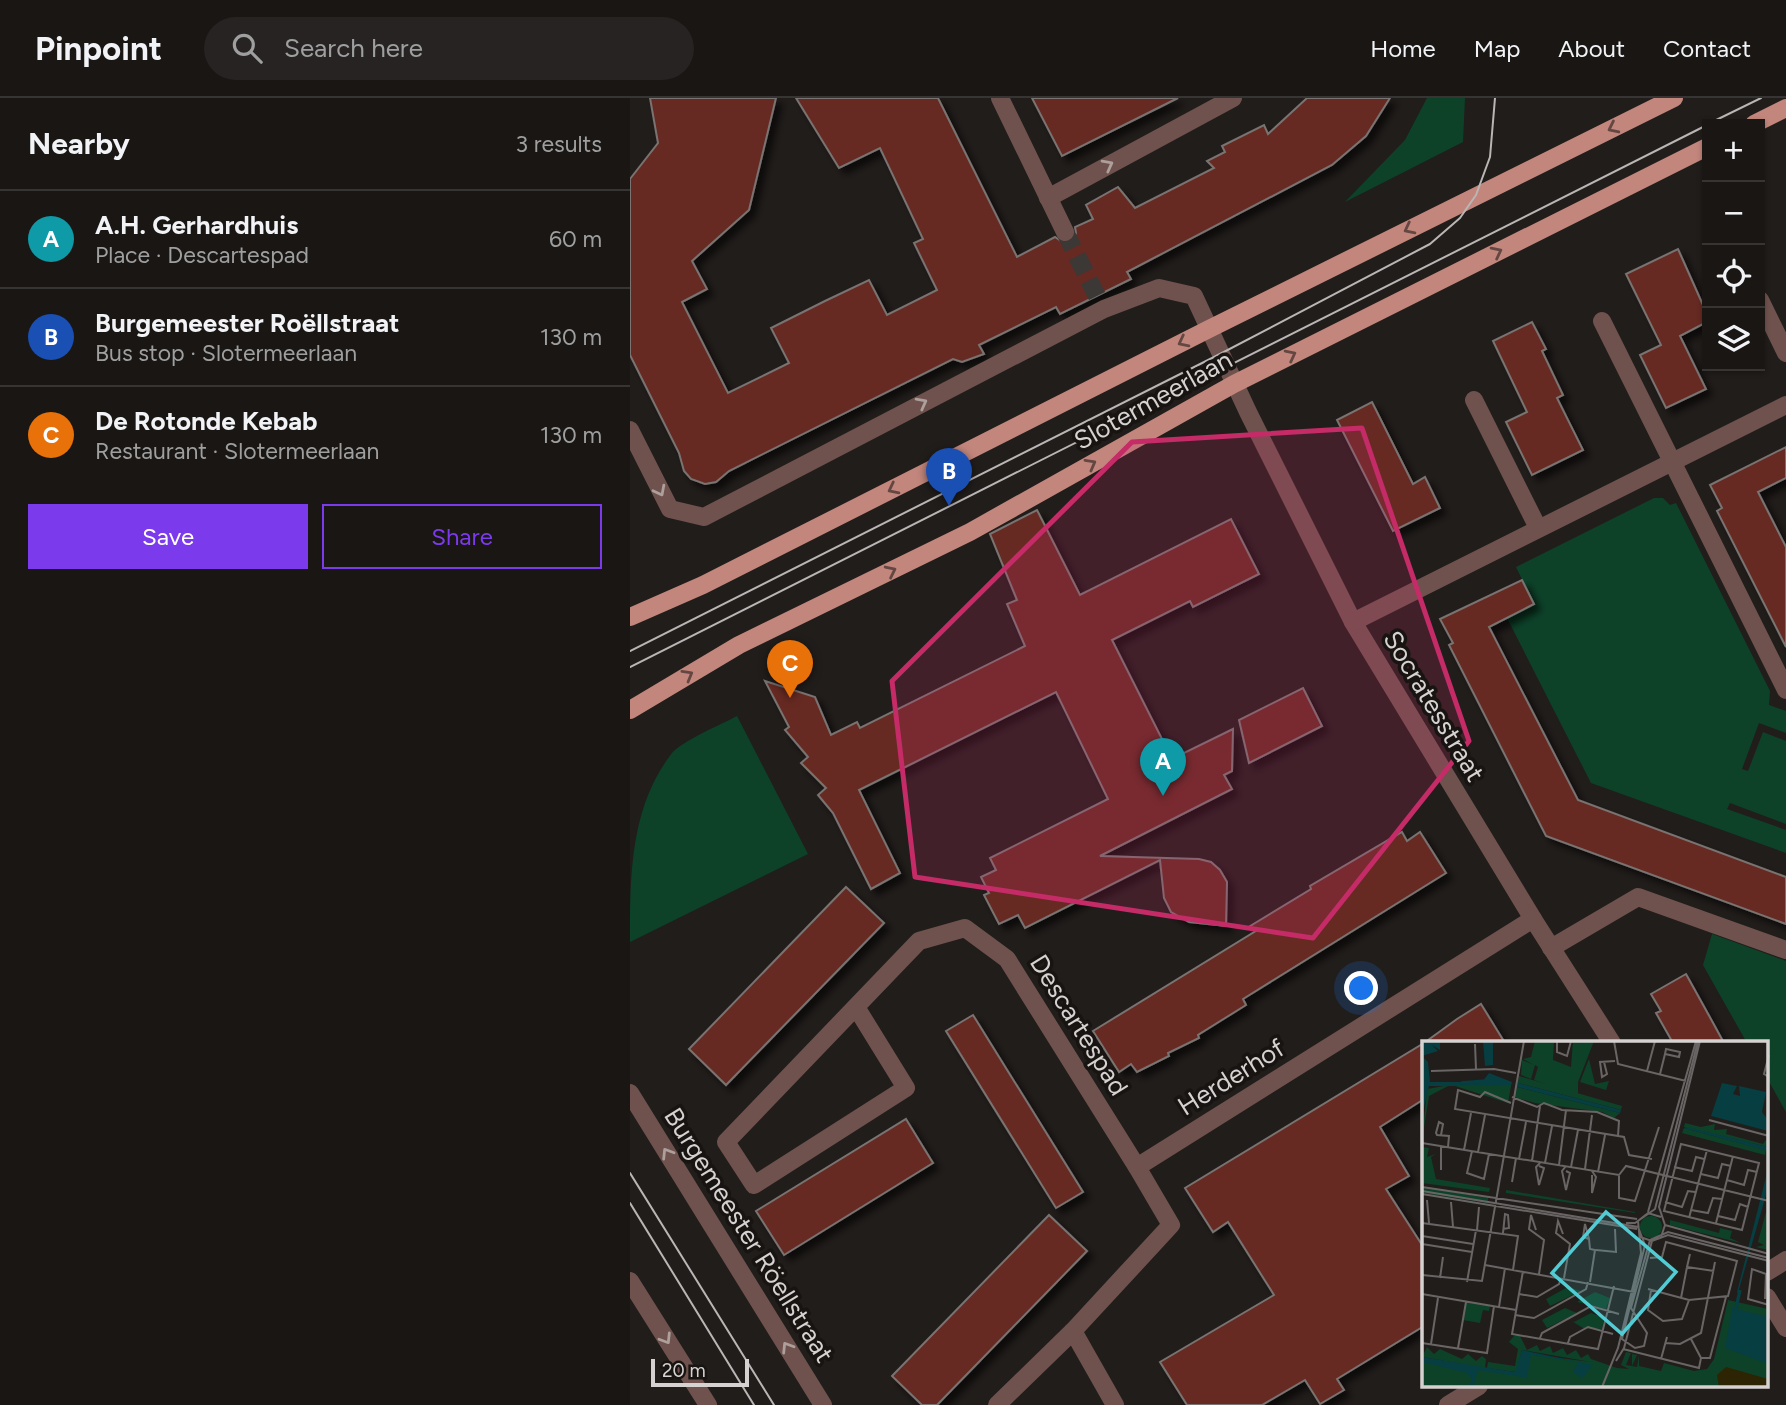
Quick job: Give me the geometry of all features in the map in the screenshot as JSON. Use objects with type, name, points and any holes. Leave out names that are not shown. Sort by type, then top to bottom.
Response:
[{"type":"main road","name":"Slotermeerlaan","points":[[630,617],[703,585],[1674,98]]},
{"type":"main road","points":[[1764,119],[1786,108]]},
{"type":"main road","name":"Slotermeerlaan","points":[[630,710],[739,645],[970,532],[1234,384],[1702,150]]},
{"type":"street","points":[[1000,98],[1065,232]]},
{"type":"street","points":[[1048,198],[1233,98]]},
{"type":"street","name":"Slotermeerlaan","points":[[630,430],[670,509],[704,517],[1100,302],[1160,288],[1194,296],[1209,329]]},
{"type":"street","points":[[1764,308],[1786,353]]},
{"type":"street","points":[[1602,321],[1786,690]]},
{"type":"street","name":"Socratesstraat","points":[[1209,329],[1353,622],[1533,919],[1611,1041]]},
{"type":"street","points":[[1474,400],[1538,528]]},
{"type":"street","points":[[1353,622],[1786,405]]},
{"type":"street","points":[[1551,948],[1638,897],[1786,950]]},
{"type":"street","name":"Herderhof","points":[[1137,1167],[1533,919]]},
{"type":"street","name":"Descartespad","points":[[856,1007],[919,941],[965,928],[1007,959],[1137,1167]]},
{"type":"street","points":[[856,1007],[906,1088],[754,1185],[726,1142],[856,1007]]},
{"type":"street","name":"Burgemeester Röellstraat","points":[[630,1093],[823,1405]]},
{"type":"street","points":[[997,1405],[1073,1332],[1171,1225],[1137,1167]]},
{"type":"street","points":[[1768,1271],[1786,1261]]},
{"type":"street","points":[[630,1281],[708,1405]]},
{"type":"street","points":[[1768,1299],[1786,1328]]},
{"type":"street","points":[[1073,1332],[1115,1405]]},
{"type":"street","points":[[1448,1405],[1476,1388]]},
{"type":"highlighted area","points":[[1362,428],[1469,741],[1313,938],[915,877],[892,681],[1132,442]]},
{"type":"green space","points":[[1427,98],[1465,98],[1463,142],[1345,202],[1405,140]]},
{"type":"green space","points":[[1654,498],[1663,498],[1670,505],[1676,503],[1770,691],[1769,705],[1786,711],[1786,733],[1759,723],[1742,769],[1748,771],[1763,732],[1786,741],[1786,824],[1730,803],[1727,809],[1786,830],[1786,853],[1591,783],[1507,618],[1534,604],[1516,567]]},
{"type":"green space","points":[[737,716],[808,854],[630,942],[635,843],[640,819],[658,774],[678,748]]},
{"type":"green space","points":[[1712,934],[1786,961],[1786,1112],[1768,1080],[1768,1041],[1746,1041],[1703,965]]},
{"type":"building","points":[[650,98],[776,98],[749,210],[692,261],[707,289],[682,302],[728,393],[789,363],[771,328],[825,301],[869,280],[887,315],[937,290],[914,243],[923,239],[880,148],[839,168],[796,98],[938,98],[1017,257],[1055,237],[1064,243],[1071,242],[1076,233],[1075,227],[1093,219],[1086,205],[1118,187],[1135,208],[1214,168],[1207,161],[1225,152],[1222,146],[1264,125],[1268,134],[1307,98],[1390,98],[1366,136],[1332,165],[1127,272],[1131,279],[1060,314],[1056,307],[979,345],[984,354],[962,362],[953,359],[729,471],[716,482],[705,484],[691,479],[684,471],[679,453],[630,355],[630,179],[658,143]]},
{"type":"building","points":[[1032,98],[1178,98],[1062,156]]},
{"type":"building","points":[[1678,249],[1702,303],[1702,325],[1680,336],[1706,389],[1666,408],[1640,355],[1661,345],[1626,274]]},
{"type":"building","points":[[1532,322],[1546,349],[1542,351],[1563,395],[1557,398],[1583,450],[1532,475],[1506,422],[1527,412],[1493,341]]},
{"type":"building","points":[[1372,402],[1413,484],[1425,477],[1440,508],[1393,531],[1337,420]]},
{"type":"building","points":[[1786,447],[1786,478],[1758,492],[1786,547],[1786,647],[1717,511],[1722,508],[1710,485]]},
{"type":"building","points":[[1037,510],[1080,595],[1231,519],[1259,574],[1193,607],[1190,601],[1112,640],[1172,759],[1233,729],[1232,771],[1224,775],[1232,789],[1100,856],[1199,859],[1211,862],[1227,882],[1226,926],[1189,922],[1171,912],[1164,898],[1160,860],[1025,928],[1018,915],[999,924],[984,895],[989,893],[981,877],[996,870],[990,858],[1108,799],[1056,692],[859,790],[900,873],[871,889],[833,813],[818,795],[826,788],[801,763],[808,757],[785,730],[789,727],[765,681],[815,697],[831,735],[857,722],[860,728],[1025,646],[1007,604],[1017,600],[990,534]]},
{"type":"building","points":[[1522,580],[1534,604],[1489,627],[1578,800],[1786,877],[1786,924],[1546,836],[1449,645],[1453,643],[1440,619]]},
{"type":"building","points":[[1303,688],[1322,726],[1249,763],[1239,720]]},
{"type":"building","points":[[1402,832],[1407,841],[1420,832],[1446,873],[1243,999],[1246,1005],[1198,1035],[1199,1038],[1137,1072],[1131,1064],[1119,1072],[1093,1031],[1259,929],[1247,928],[1311,889],[1310,886]]},
{"type":"building","points":[[846,887],[884,923],[726,1085],[689,1049]]},
{"type":"building","points":[[1686,974],[1723,1041],[1672,1041],[1656,1013],[1661,1011],[1651,994]]},
{"type":"building","points":[[1481,1004],[1504,1041],[1427,1041]]},
{"type":"building","points":[[973,1015],[1083,1192],[1056,1208],[946,1031]]},
{"type":"building","points":[[1422,1044],[1422,1100],[1380,1127],[1409,1176],[1386,1189],[1422,1245],[1422,1327],[1337,1379],[1344,1390],[1320,1404],[1305,1380],[1262,1405],[1187,1405],[1160,1362],[1274,1295],[1228,1222],[1213,1232],[1185,1188]]},
{"type":"building","points":[[906,1119],[933,1163],[784,1255],[756,1211]]},
{"type":"building","points":[[1049,1215],[1087,1251],[937,1405],[922,1405],[892,1376]]},
{"type":"tunnel","points":[[1065,232],[1097,296]]},
{"type":"tram line","points":[[630,651],[1220,354],[1430,244],[1460,218],[1476,195],[1490,157],[1495,98]]},
{"type":"tram line","points":[[1718,119],[1761,98]]},
{"type":"tram line","points":[[630,667],[1702,128]]},
{"type":"tram line","points":[[630,1173],[774,1405]]},
{"type":"tram line","points":[[630,1203],[754,1405]]},
{"type":"place","name":"Burgemeester Roëllstraat","points":[[949,506]]},
{"type":"place","name":"De Rotonde Kebab","points":[[790,698]]},
{"type":"place","name":"A.H. Gerhardhuis","points":[[1163,796]]}]
